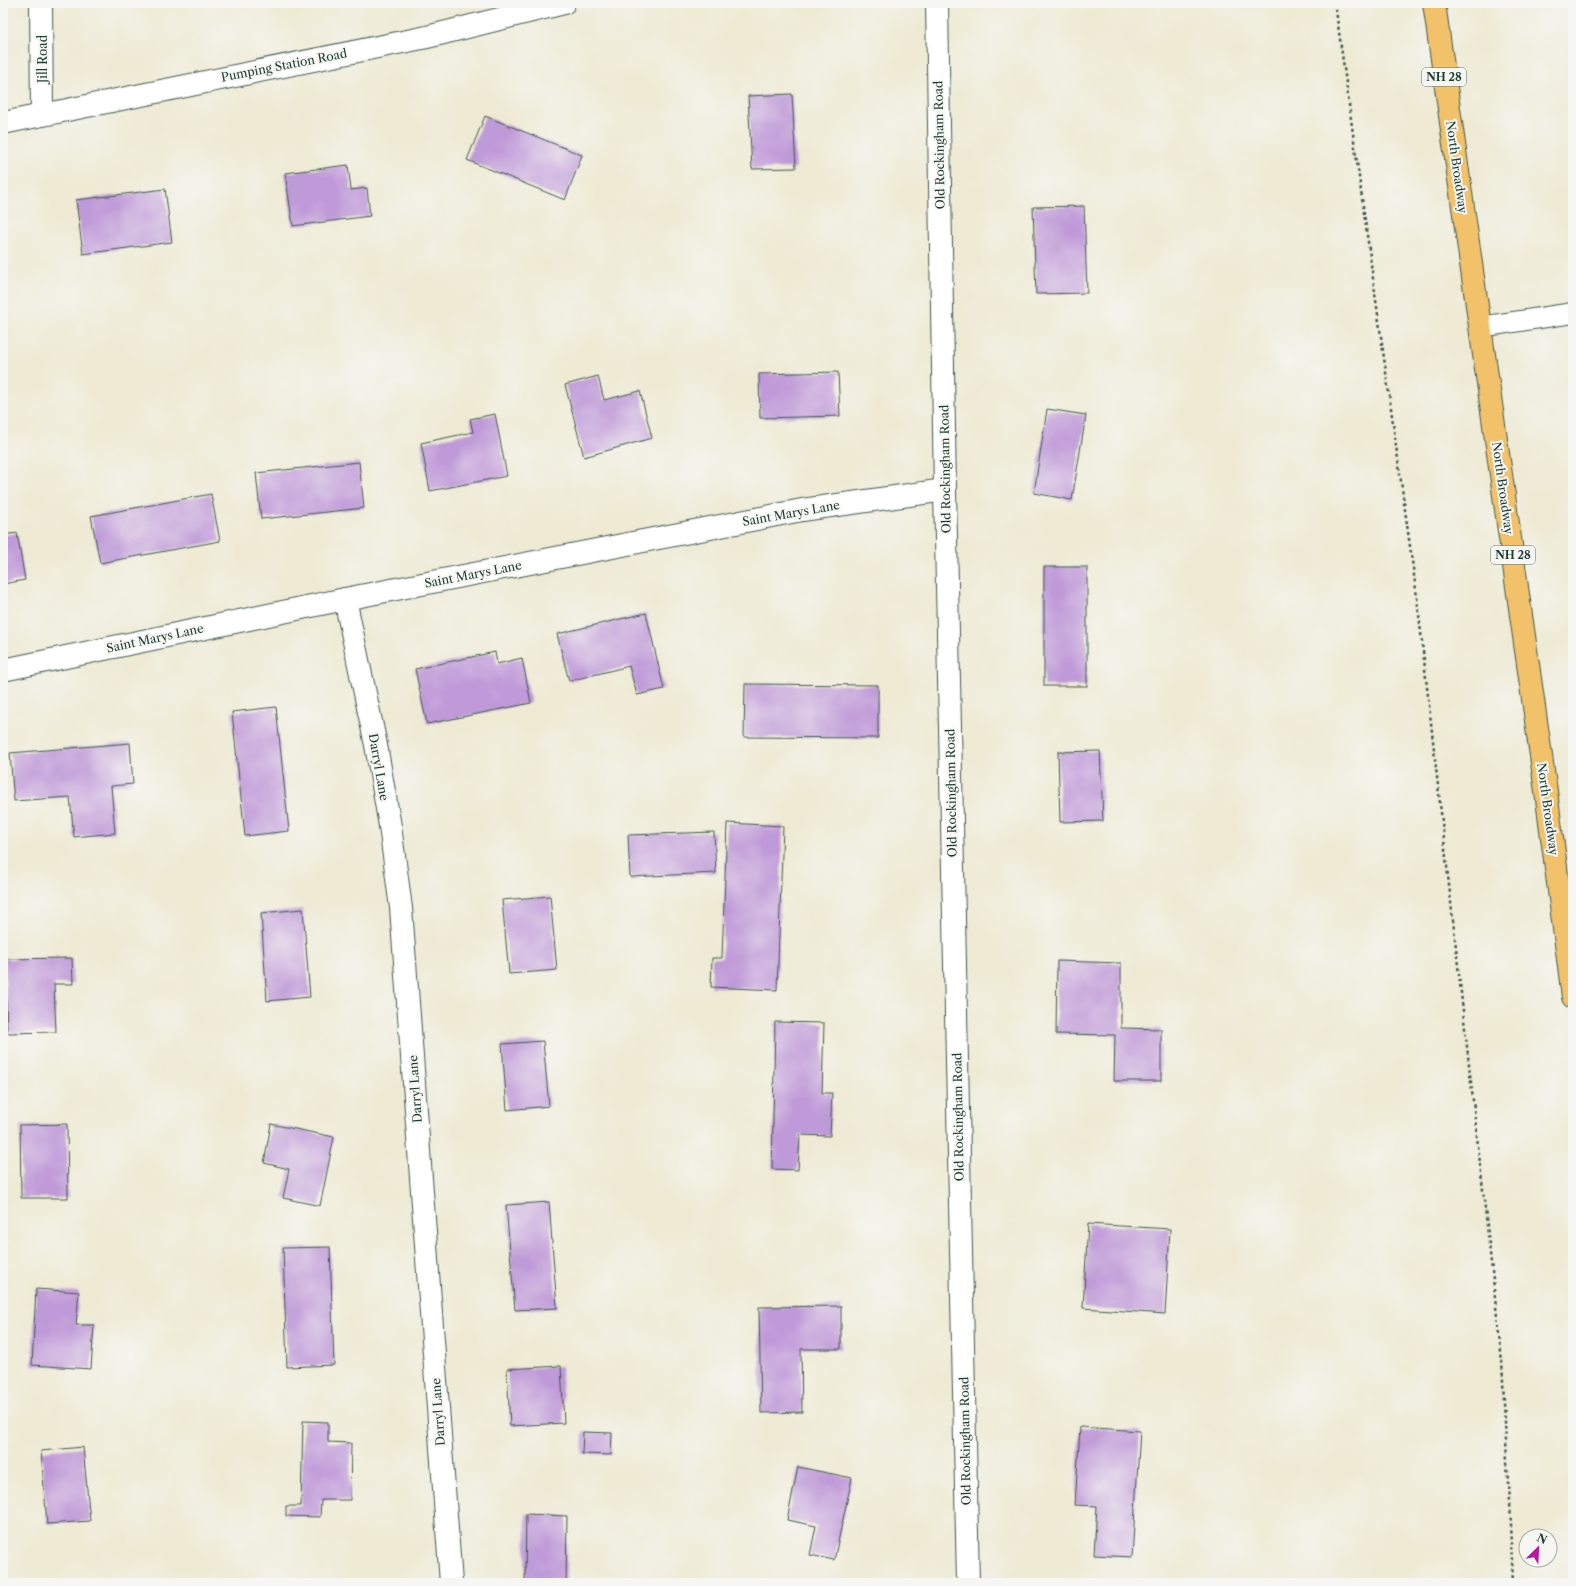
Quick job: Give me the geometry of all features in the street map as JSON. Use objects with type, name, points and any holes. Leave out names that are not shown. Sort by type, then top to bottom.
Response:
[{"type":"main road","name":"North Broadway","points":[[1434,3],[1545,784],[1573,997]]},
{"type":"street","name":"Jill Road","points":[[41,3],[42,115]]},
{"type":"street","name":"Pumping Station Road","points":[[3,122],[427,37],[564,3]]},
{"type":"street","name":"Old Rockingham Road","points":[[936,3],[968,1583]]},
{"type":"street","name":"Saint Marys Lane","points":[[3,670],[345,599],[802,510],[945,490]]},
{"type":"street","name":"Darryl Lane","points":[[345,599],[376,745],[390,826],[401,908],[451,1583]]},
{"type":"lane","points":[[1480,327],[1573,312]]},
{"type":"path","points":[[1335,3],[1419,613],[1502,1362],[1513,1583]]},
{"type":"building","points":[[792,94],[796,168],[752,169],[748,96]]},
{"type":"building","points":[[485,116],[582,155],[565,200],[467,160]]},
{"type":"building","points":[[348,165],[351,190],[367,188],[370,216],[293,226],[285,173]]},
{"type":"building","points":[[165,189],[172,242],[83,254],[76,200]]},
{"type":"building","points":[[1084,206],[1087,293],[1036,294],[1033,207]]},
{"type":"building","points":[[838,372],[840,416],[760,418],[759,374]]},
{"type":"building","points":[[598,376],[604,400],[640,391],[652,438],[584,457],[565,385]]},
{"type":"building","points":[[1047,409],[1086,415],[1072,500],[1034,493]]},
{"type":"building","points":[[495,414],[507,476],[430,491],[421,443],[473,432],[470,419]]},
{"type":"building","points":[[359,462],[364,508],[261,519],[256,473]]},
{"type":"building","points":[[211,494],[220,541],[100,563],[91,516]]},
{"type":"building","points":[[17,533],[25,580],[3,584],[3,535]]},
{"type":"building","points":[[1044,567],[1087,567],[1087,686],[1044,686]]},
{"type":"building","points":[[646,613],[664,689],[637,695],[629,666],[569,681],[557,634]]},
{"type":"building","points":[[495,652],[497,664],[522,658],[531,703],[427,724],[415,669]]},
{"type":"building","points":[[745,684],[878,685],[878,738],[744,737]]},
{"type":"building","points":[[276,707],[289,831],[245,836],[232,712]]},
{"type":"building","points":[[130,743],[133,784],[111,786],[115,833],[74,837],[70,797],[14,801],[10,753]]},
{"type":"building","points":[[1100,751],[1103,821],[1060,822],[1058,752]]},
{"type":"building","points":[[727,823],[783,826],[777,990],[711,987],[712,958],[722,958]]},
{"type":"building","points":[[714,832],[716,873],[630,877],[628,835]]},
{"type":"building","points":[[550,896],[557,970],[509,974],[502,900]]},
{"type":"building","points":[[303,909],[310,997],[267,1001],[261,913]]},
{"type":"building","points":[[72,958],[73,984],[54,984],[56,1032],[7,1033],[5,959]]},
{"type":"building","points":[[1057,961],[1121,963],[1121,1028],[1161,1029],[1161,1081],[1114,1081],[1115,1035],[1056,1034]]},
{"type":"building","points":[[775,1022],[824,1023],[822,1093],[832,1093],[830,1136],[800,1135],[798,1170],[772,1169]]},
{"type":"building","points":[[543,1041],[549,1106],[507,1110],[502,1044]]},
{"type":"building","points":[[67,1124],[68,1198],[21,1198],[20,1125]]},
{"type":"building","points":[[271,1124],[334,1137],[320,1206],[283,1198],[289,1169],[264,1163]]},
{"type":"building","points":[[549,1202],[557,1308],[515,1310],[506,1205]]},
{"type":"building","points":[[1088,1224],[1170,1229],[1165,1314],[1083,1308]]},
{"type":"building","points":[[330,1247],[334,1365],[287,1367],[283,1248]]},
{"type":"building","points":[[36,1289],[79,1292],[76,1325],[94,1325],[91,1369],[32,1365]]},
{"type":"building","points":[[841,1306],[841,1349],[801,1349],[802,1412],[761,1413],[759,1307]]},
{"type":"building","points":[[561,1366],[564,1423],[510,1426],[507,1369]]},
{"type":"building","points":[[303,1421],[328,1422],[328,1442],[351,1443],[350,1500],[321,1500],[320,1517],[286,1516],[286,1506],[301,1506]]},
{"type":"building","points":[[1080,1427],[1140,1431],[1132,1557],[1094,1555],[1097,1506],[1075,1505]]},
{"type":"building","points":[[583,1432],[612,1433],[611,1455],[582,1454]]},
{"type":"building","points":[[83,1447],[90,1521],[47,1524],[41,1451]]},
{"type":"building","points":[[798,1467],[852,1478],[834,1560],[810,1555],[816,1526],[787,1520]]},
{"type":"building","points":[[526,1514],[567,1516],[566,1583],[525,1583]]}]
